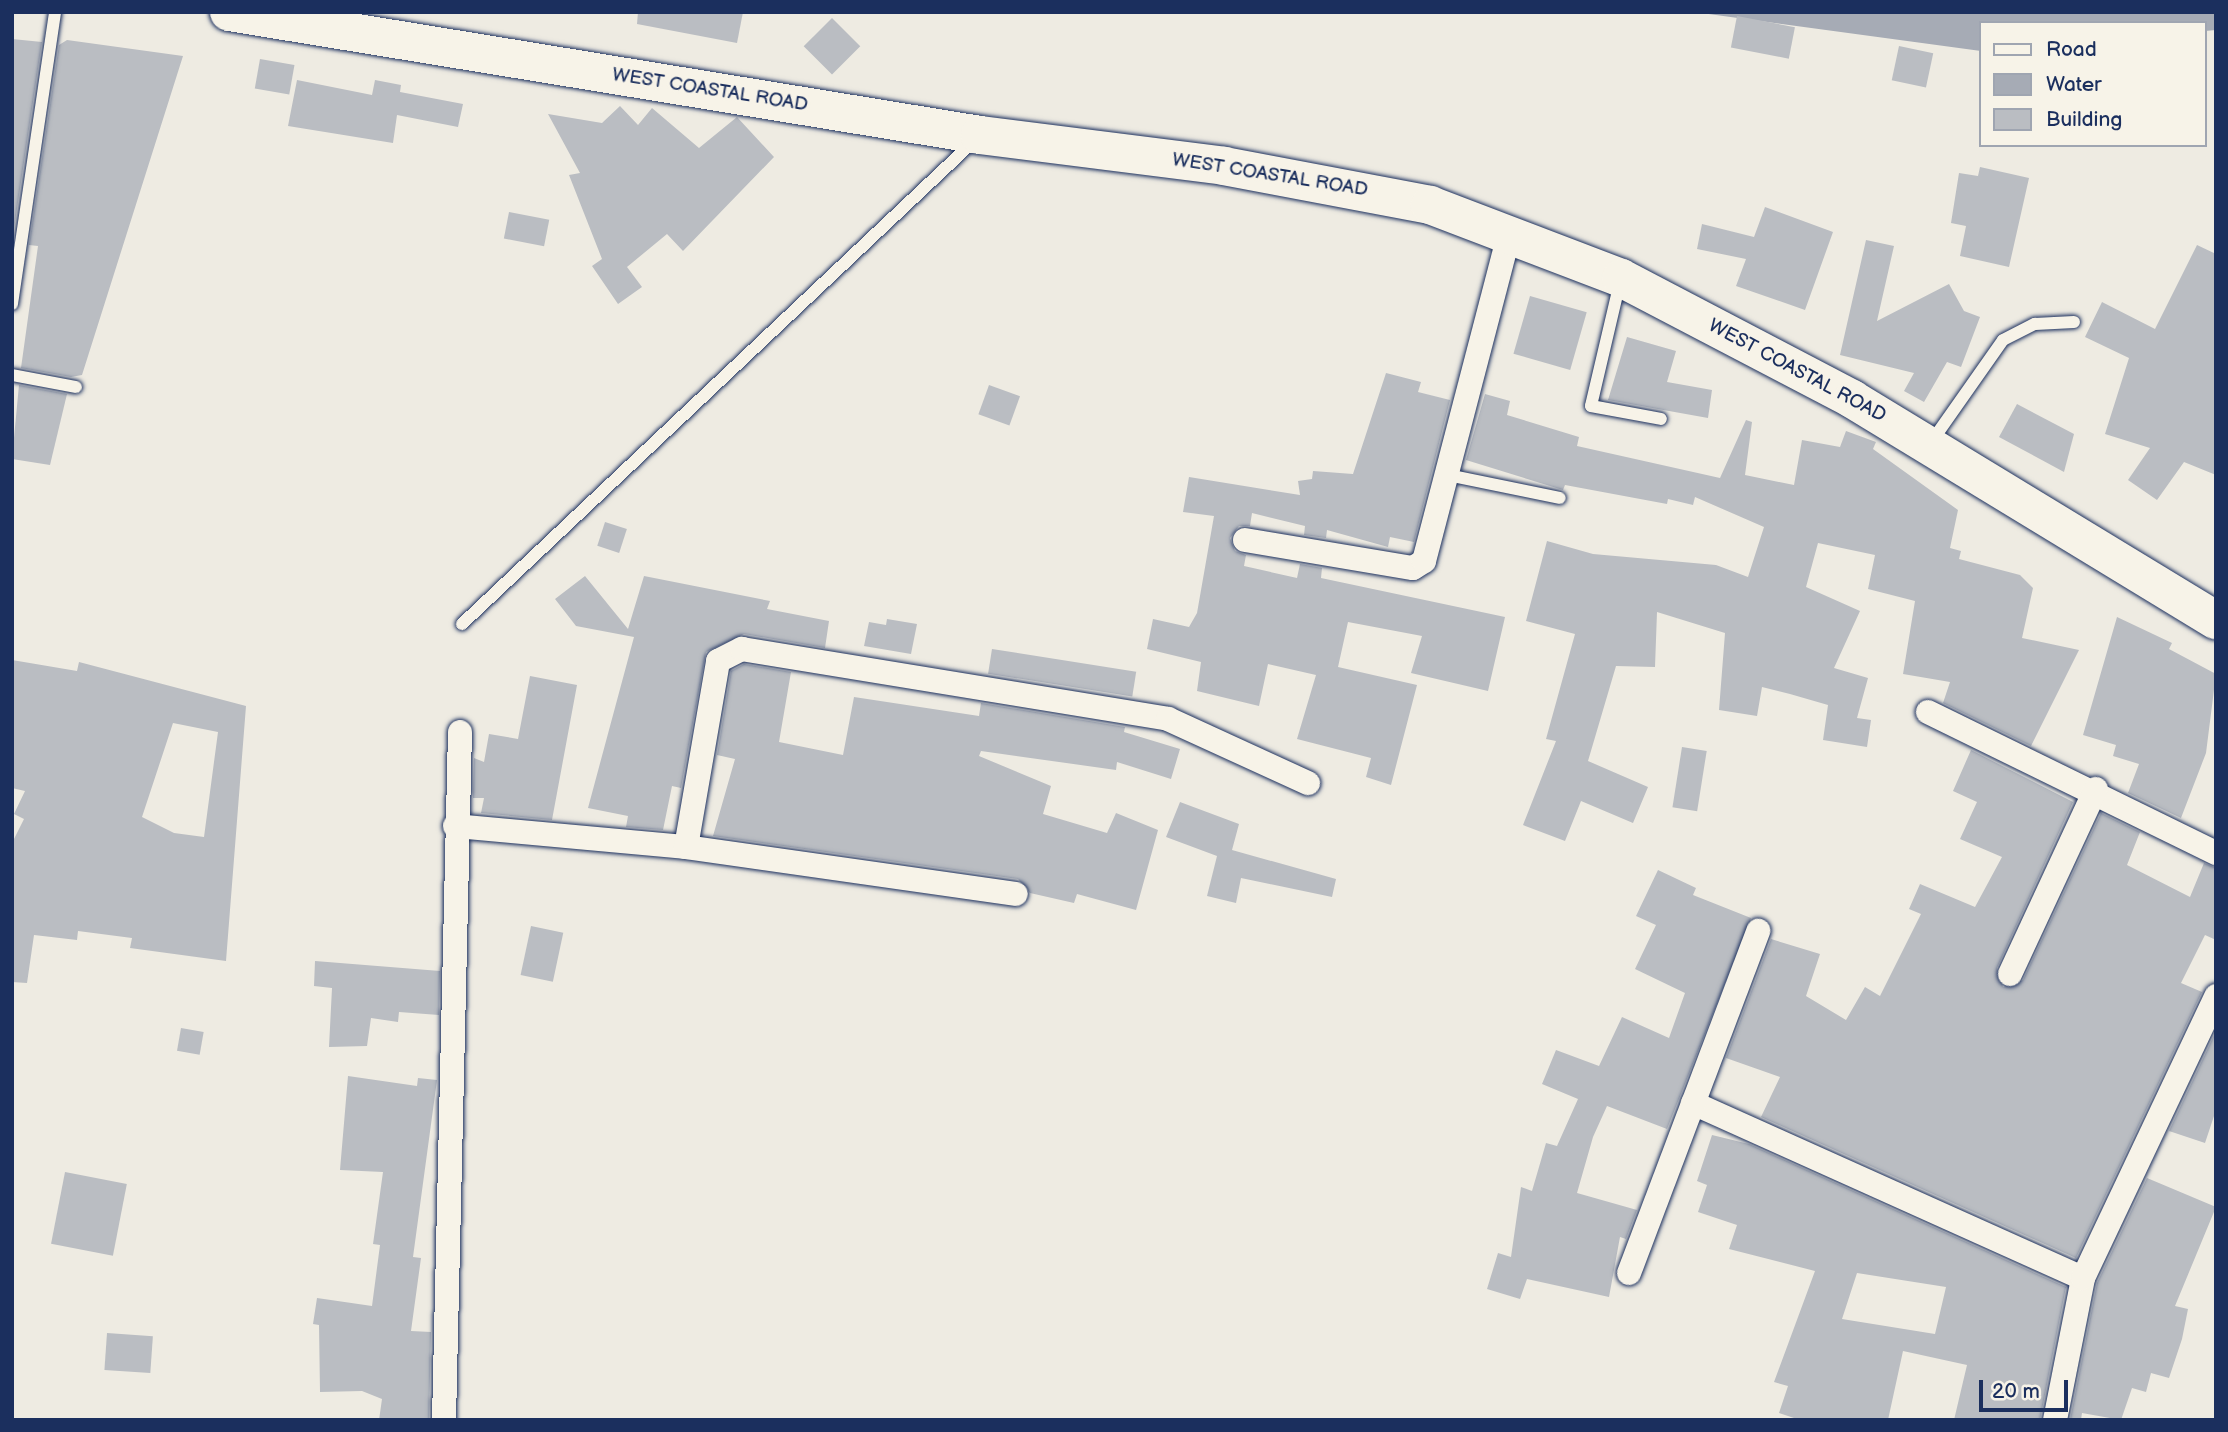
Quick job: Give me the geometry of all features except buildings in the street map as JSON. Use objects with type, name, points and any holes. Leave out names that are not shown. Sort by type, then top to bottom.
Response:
[{"type":"main road","name":"WEST COASTAL ROAD","points":[[229,12],[276,15],[980,135],[1364,190],[1510,230],[1621,278],[1930,444],[2213,613]]},
{"type":"street","points":[[1245,540],[1413,568],[1424,561],[1510,230]]},
{"type":"street","points":[[686,847],[718,661],[741,649],[1168,719],[1308,782]]},
{"type":"street","points":[[1928,712],[2096,789],[2216,853]]},
{"type":"street","points":[[444,1420],[455,826],[460,732]]},
{"type":"street","points":[[2010,974],[2096,789]]},
{"type":"street","points":[[455,826],[686,847],[1016,894]]},
{"type":"street","points":[[1629,1273],[1758,931]]},
{"type":"street","points":[[2055,1420],[2083,1278],[2216,996]]},
{"type":"street","points":[[1693,1103],[2083,1278]]},
{"type":"lane","points":[[12,304],[54,12]]},
{"type":"lane","points":[[462,624],[980,135]]},
{"type":"lane","points":[[1621,278],[1591,406],[1661,419]]},
{"type":"lane","points":[[1930,444],[2003,340],[2035,324],[2074,321]]},
{"type":"lane","points":[[12,376],[76,387]]},
{"type":"lane","points":[[1448,475],[1560,498]]},
{"type":"water","points":[[1694,12],[2216,12],[2216,30],[2207,31],[2207,21],[1980,21],[1980,51]]}]
